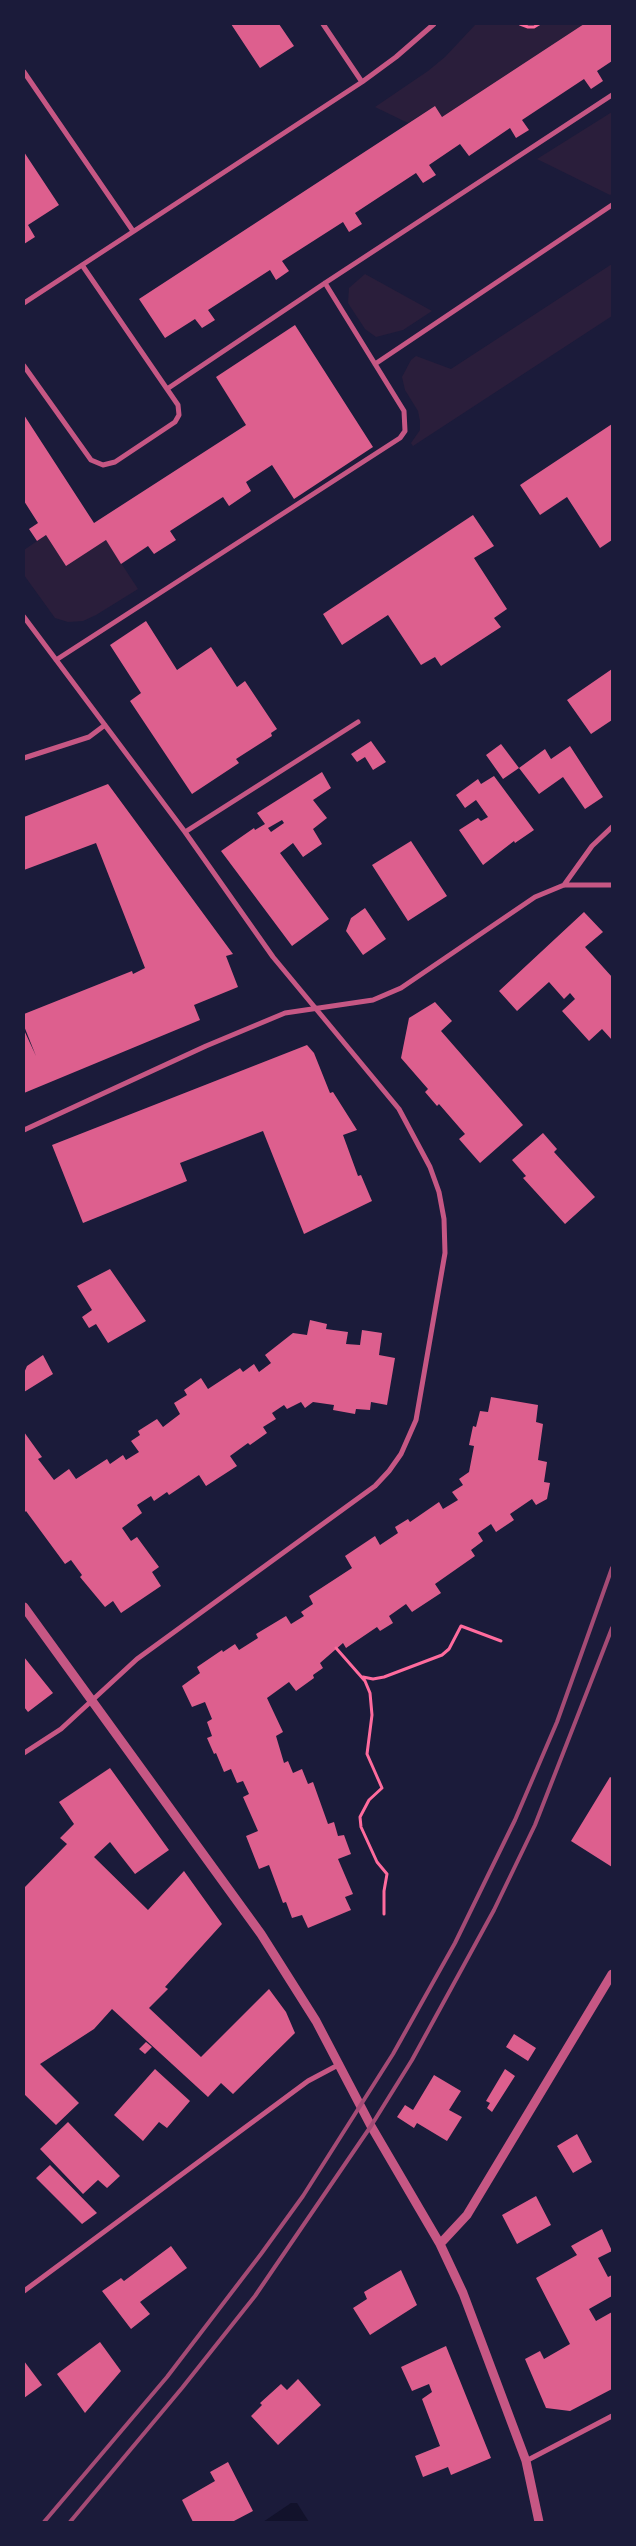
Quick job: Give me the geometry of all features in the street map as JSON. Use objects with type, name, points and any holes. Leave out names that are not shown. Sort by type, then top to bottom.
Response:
[{"type":"street","points":[[324,24],[362,82]]},
{"type":"street","points":[[24,303],[362,82],[396,57],[434,24]]},
{"type":"street","points":[[24,72],[132,231]]},
{"type":"street","points":[[168,389],[325,282],[612,95]]},
{"type":"street","points":[[375,364],[612,205]]},
{"type":"street","points":[[24,366],[91,460],[103,465],[115,462],[175,422],[179,414],[178,405],[82,265]]},
{"type":"street","points":[[56,660],[400,438],[405,431],[404,411],[325,282]]},
{"type":"street","points":[[24,617],[185,832],[274,957],[318,1008],[399,1109],[430,1167],[439,1192],[444,1219],[445,1253],[416,1420],[401,1454],[375,1486],[137,1659],[61,1729],[24,1753]]},
{"type":"street","points":[[185,832],[358,722]]},
{"type":"street","points":[[24,758],[90,737],[105,725]]},
{"type":"street","points":[[564,885],[592,846],[612,827]]},
{"type":"street","points":[[24,1130],[206,1046],[285,1013],[372,1000],[400,988],[535,897],[564,885],[612,885]]},
{"type":"street","points":[[24,1607],[261,1934],[292,1980],[340,2064],[371,2126],[440,2244],[463,2293],[526,2461],[539,2522]]},
{"type":"street","points":[[440,2244],[467,2215],[612,1974]]},
{"type":"street","points":[[24,2291],[308,2081],[340,2064]]},
{"type":"street","points":[[526,2461],[612,2416]]},
{"type":"path","points":[[520,24],[534,27],[539,24]]},
{"type":"path","points":[[361,1677],[373,1679],[384,1677],[442,1655],[449,1650],[461,1626],[501,1641]]},
{"type":"path","points":[[336,1648],[361,1677],[370,1693],[372,1715],[367,1754],[382,1788],[363,1810],[361,1827],[377,1862],[387,1874],[384,1891],[384,1914]]},
{"type":"shaded area","points":[[476,24],[584,24],[442,117],[435,106],[408,123],[375,107],[428,71],[445,57]]},
{"type":"shaded area","points":[[612,112],[612,194],[610,195],[537,159]]},
{"type":"shaded area","points":[[612,264],[612,316],[413,446],[411,443],[420,430],[420,421],[418,411],[405,390],[402,377],[411,360],[416,356],[451,369]]},
{"type":"shaded area","points":[[365,274],[432,311],[403,330],[376,337],[365,329],[348,303],[349,288]]},
{"type":"shaded area","points":[[46,535],[66,565],[106,540],[138,589],[83,621],[68,622],[55,618],[24,575],[24,550]]},
{"type":"shaded area","points":[[291,2503],[297,2503],[309,2522],[263,2522]]},
{"type":"building","points":[[231,24],[279,24],[294,46],[260,68]]},
{"type":"building","points":[[584,24],[612,25],[612,61],[597,71],[603,81],[591,89],[584,79],[522,120],[529,130],[516,138],[510,128],[469,156],[460,144],[429,165],[436,175],[423,183],[416,173],[355,213],[362,224],[349,232],[343,222],[282,261],[289,271],[276,280],[270,270],[208,310],[215,320],[202,328],[195,319],[165,338],[139,299],[435,106],[442,117]]},
{"type":"building","points":[[24,152],[59,205],[28,225],[35,237],[24,244]]},
{"type":"building","points":[[295,325],[373,447],[294,499],[272,465],[246,482],[251,491],[229,506],[223,497],[170,531],[176,540],[154,554],[148,546],[121,564],[106,540],[66,566],[46,535],[37,541],[29,529],[38,523],[24,501],[24,415],[94,523],[246,425],[216,377]]},
{"type":"building","points":[[612,424],[612,540],[600,548],[567,497],[540,515],[520,485]]},
{"type":"building","points":[[473,515],[494,546],[474,558],[507,609],[494,618],[501,627],[441,666],[435,657],[421,665],[388,615],[342,645],[323,614]]},
{"type":"building","points":[[146,621],[177,670],[211,647],[237,687],[245,681],[277,729],[271,733],[272,736],[236,759],[239,763],[192,794],[130,701],[141,693],[110,645]]},
{"type":"building","points":[[612,669],[612,720],[591,734],[567,700]]},
{"type":"building","points":[[371,741],[386,762],[373,770],[365,757],[357,762],[351,754]]},
{"type":"building","points":[[501,744],[519,768],[503,779],[486,755]]},
{"type":"building","points":[[570,746],[603,797],[585,809],[563,777],[539,794],[519,768],[545,749],[551,759]]},
{"type":"building","points":[[322,772],[331,788],[313,800],[327,818],[313,829],[322,844],[303,857],[293,843],[280,853],[329,919],[292,946],[221,851],[254,828],[255,830],[265,824],[257,813]],"holes":[[[282,820],[284,823],[271,832],[268,828]]]},
{"type":"building","points":[[494,776],[534,830],[515,843],[514,841],[483,865],[459,830],[478,818],[481,821],[488,817],[476,800],[465,808],[456,795],[478,779],[481,784]]},
{"type":"building","points":[[108,784],[233,954],[226,956],[238,987],[194,1005],[200,1020],[24,1093],[24,1030],[36,1056],[24,1026],[24,1014],[132,971],[133,974],[145,968],[96,843],[24,870],[24,817]]},
{"type":"building","points":[[411,841],[447,896],[408,921],[372,865]]},
{"type":"building","points":[[365,908],[386,939],[363,955],[346,931],[351,918]]},
{"type":"building","points":[[584,912],[603,932],[585,947],[612,977],[612,1040],[602,1029],[589,1041],[562,1011],[575,999],[570,993],[564,999],[549,982],[517,1011],[499,991]]},
{"type":"building","points":[[435,1002],[452,1021],[441,1031],[523,1125],[480,1163],[459,1139],[465,1134],[439,1104],[437,1106],[425,1092],[428,1089],[401,1058],[409,1018]]},
{"type":"building","points":[[307,1045],[314,1053],[330,1093],[333,1092],[357,1130],[343,1135],[358,1176],[361,1175],[372,1201],[304,1234],[263,1131],[180,1163],[187,1181],[83,1223],[52,1145]]},
{"type":"building","points":[[543,1133],[557,1149],[554,1152],[595,1197],[565,1224],[523,1178],[526,1176],[512,1160]]},
{"type":"building","points":[[110,1269],[146,1321],[108,1343],[96,1324],[89,1328],[82,1317],[92,1310],[77,1286]]},
{"type":"building","points":[[310,1320],[327,1324],[326,1329],[348,1332],[346,1344],[360,1345],[362,1330],[382,1333],[379,1355],[395,1358],[387,1405],[371,1402],[370,1410],[356,1409],[355,1414],[333,1410],[334,1405],[313,1402],[305,1408],[301,1402],[287,1409],[284,1405],[272,1413],[276,1419],[263,1427],[267,1433],[250,1445],[248,1443],[230,1456],[237,1466],[206,1486],[199,1475],[169,1495],[167,1492],[154,1501],[151,1496],[137,1505],[142,1513],[122,1528],[131,1541],[137,1537],[159,1567],[152,1572],[161,1586],[121,1613],[113,1601],[105,1607],[80,1577],[82,1575],[71,1560],[65,1564],[26,1511],[24,1513],[24,1432],[42,1457],[38,1459],[54,1480],[69,1469],[76,1479],[107,1459],[110,1464],[123,1455],[126,1460],[139,1452],[131,1441],[140,1435],[138,1431],[157,1419],[163,1427],[180,1414],[174,1403],[187,1395],[184,1390],[201,1378],[208,1389],[240,1368],[243,1372],[254,1364],[259,1372],[271,1363],[265,1355],[293,1333],[307,1335]]},
{"type":"building","points":[[43,1355],[53,1374],[24,1392],[24,1373],[27,1366]]},
{"type":"building","points":[[491,1397],[538,1405],[536,1422],[543,1424],[538,1460],[547,1462],[544,1482],[550,1483],[547,1499],[536,1505],[532,1499],[510,1514],[514,1520],[496,1532],[491,1524],[478,1533],[483,1541],[471,1550],[475,1556],[435,1584],[441,1593],[412,1612],[406,1604],[389,1616],[393,1623],[380,1631],[377,1627],[346,1648],[343,1643],[320,1663],[323,1668],[313,1675],[314,1678],[296,1691],[289,1682],[267,1698],[283,1732],[276,1736],[284,1763],[288,1761],[293,1773],[302,1769],[308,1784],[313,1782],[328,1824],[334,1822],[338,1836],[344,1835],[351,1854],[338,1859],[353,1894],[345,1897],[351,1910],[308,1928],[302,1915],[292,1918],[286,1902],[283,1903],[269,1865],[259,1869],[246,1836],[258,1831],[243,1797],[249,1794],[243,1781],[237,1783],[231,1769],[224,1772],[216,1753],[214,1754],[207,1738],[212,1736],[207,1722],[212,1719],[205,1702],[192,1707],[182,1686],[200,1673],[197,1667],[222,1650],[223,1652],[235,1644],[239,1650],[258,1638],[256,1634],[286,1616],[291,1624],[304,1616],[301,1612],[313,1604],[309,1596],[352,1568],[345,1556],[375,1536],[380,1545],[398,1533],[395,1527],[408,1519],[410,1522],[439,1502],[443,1509],[458,1500],[452,1492],[463,1485],[459,1479],[469,1472],[474,1446],[469,1445],[473,1426],[476,1427],[480,1411],[488,1412]]},
{"type":"building","points":[[24,1657],[53,1693],[28,1712],[24,1707]]},
{"type":"building","points":[[110,1768],[169,1850],[135,1874],[110,1842],[94,1857],[148,1910],[184,1871],[222,1924],[165,1987],[168,1989],[149,2008],[201,2057],[269,1989],[286,2012],[295,2033],[233,2094],[221,2083],[208,2097],[112,2009],[94,2029],[40,2064],[79,2103],[56,2125],[24,2094],[24,1888],[67,1844],[60,1838],[74,1824],[59,1802]]},
{"type":"building","points":[[610,1777],[612,1778],[612,1867],[571,1841]]},
{"type":"building","points":[[514,2034],[536,2048],[528,2061],[506,2047]]},
{"type":"building","points":[[146,2042],[152,2047],[145,2054],[139,2049]]},
{"type":"building","points":[[155,2069],[190,2101],[167,2128],[159,2122],[143,2141],[114,2115]]},
{"type":"building","points":[[505,2069],[515,2076],[492,2112],[487,2108],[490,2103],[486,2101]]},
{"type":"building","points":[[434,2075],[461,2091],[449,2110],[462,2117],[447,2141],[417,2123],[414,2128],[397,2117],[405,2105],[413,2110]]},
{"type":"building","points":[[68,2122],[120,2176],[107,2188],[98,2180],[83,2194],[40,2149]]},
{"type":"building","points":[[577,2134],[592,2162],[573,2173],[557,2146]]},
{"type":"building","points":[[50,2165],[97,2213],[82,2224],[36,2178]]},
{"type":"building","points":[[536,2196],[551,2225],[517,2244],[502,2215]]},
{"type":"building","points":[[602,2229],[612,2251],[598,2258],[608,2277],[612,2275],[612,2296],[589,2309],[596,2321],[612,2312],[612,2389],[570,2411],[546,2408],[525,2359],[540,2351],[544,2359],[570,2344],[536,2278],[577,2255],[571,2246]]},
{"type":"building","points":[[171,2246],[187,2268],[140,2302],[150,2314],[131,2329],[102,2291],[121,2278],[124,2281]]},
{"type":"building","points":[[401,2270],[417,2305],[370,2335],[353,2308],[367,2299],[364,2292]]},
{"type":"building","points":[[100,2342],[121,2371],[85,2413],[57,2374]]},
{"type":"building","points":[[446,2346],[491,2458],[451,2475],[448,2467],[423,2477],[415,2456],[440,2446],[422,2399],[432,2392],[429,2384],[412,2391],[401,2367]]},
{"type":"building","points":[[24,2361],[42,2385],[24,2398]]},
{"type":"building","points":[[298,2379],[321,2405],[278,2445],[251,2416],[262,2405],[260,2403],[281,2384],[287,2390]]},
{"type":"building","points":[[228,2462],[253,2511],[232,2522],[193,2522],[182,2500],[215,2481],[210,2472]]},
{"type":"railway","points":[[44,2522],[167,2377],[261,2254],[303,2196],[393,2054],[455,1943],[515,1820],[557,1722],[612,1568]]},
{"type":"railway","points":[[70,2522],[182,2388],[255,2296],[371,2126],[412,2060],[494,1910],[535,1825],[612,1628]]}]
